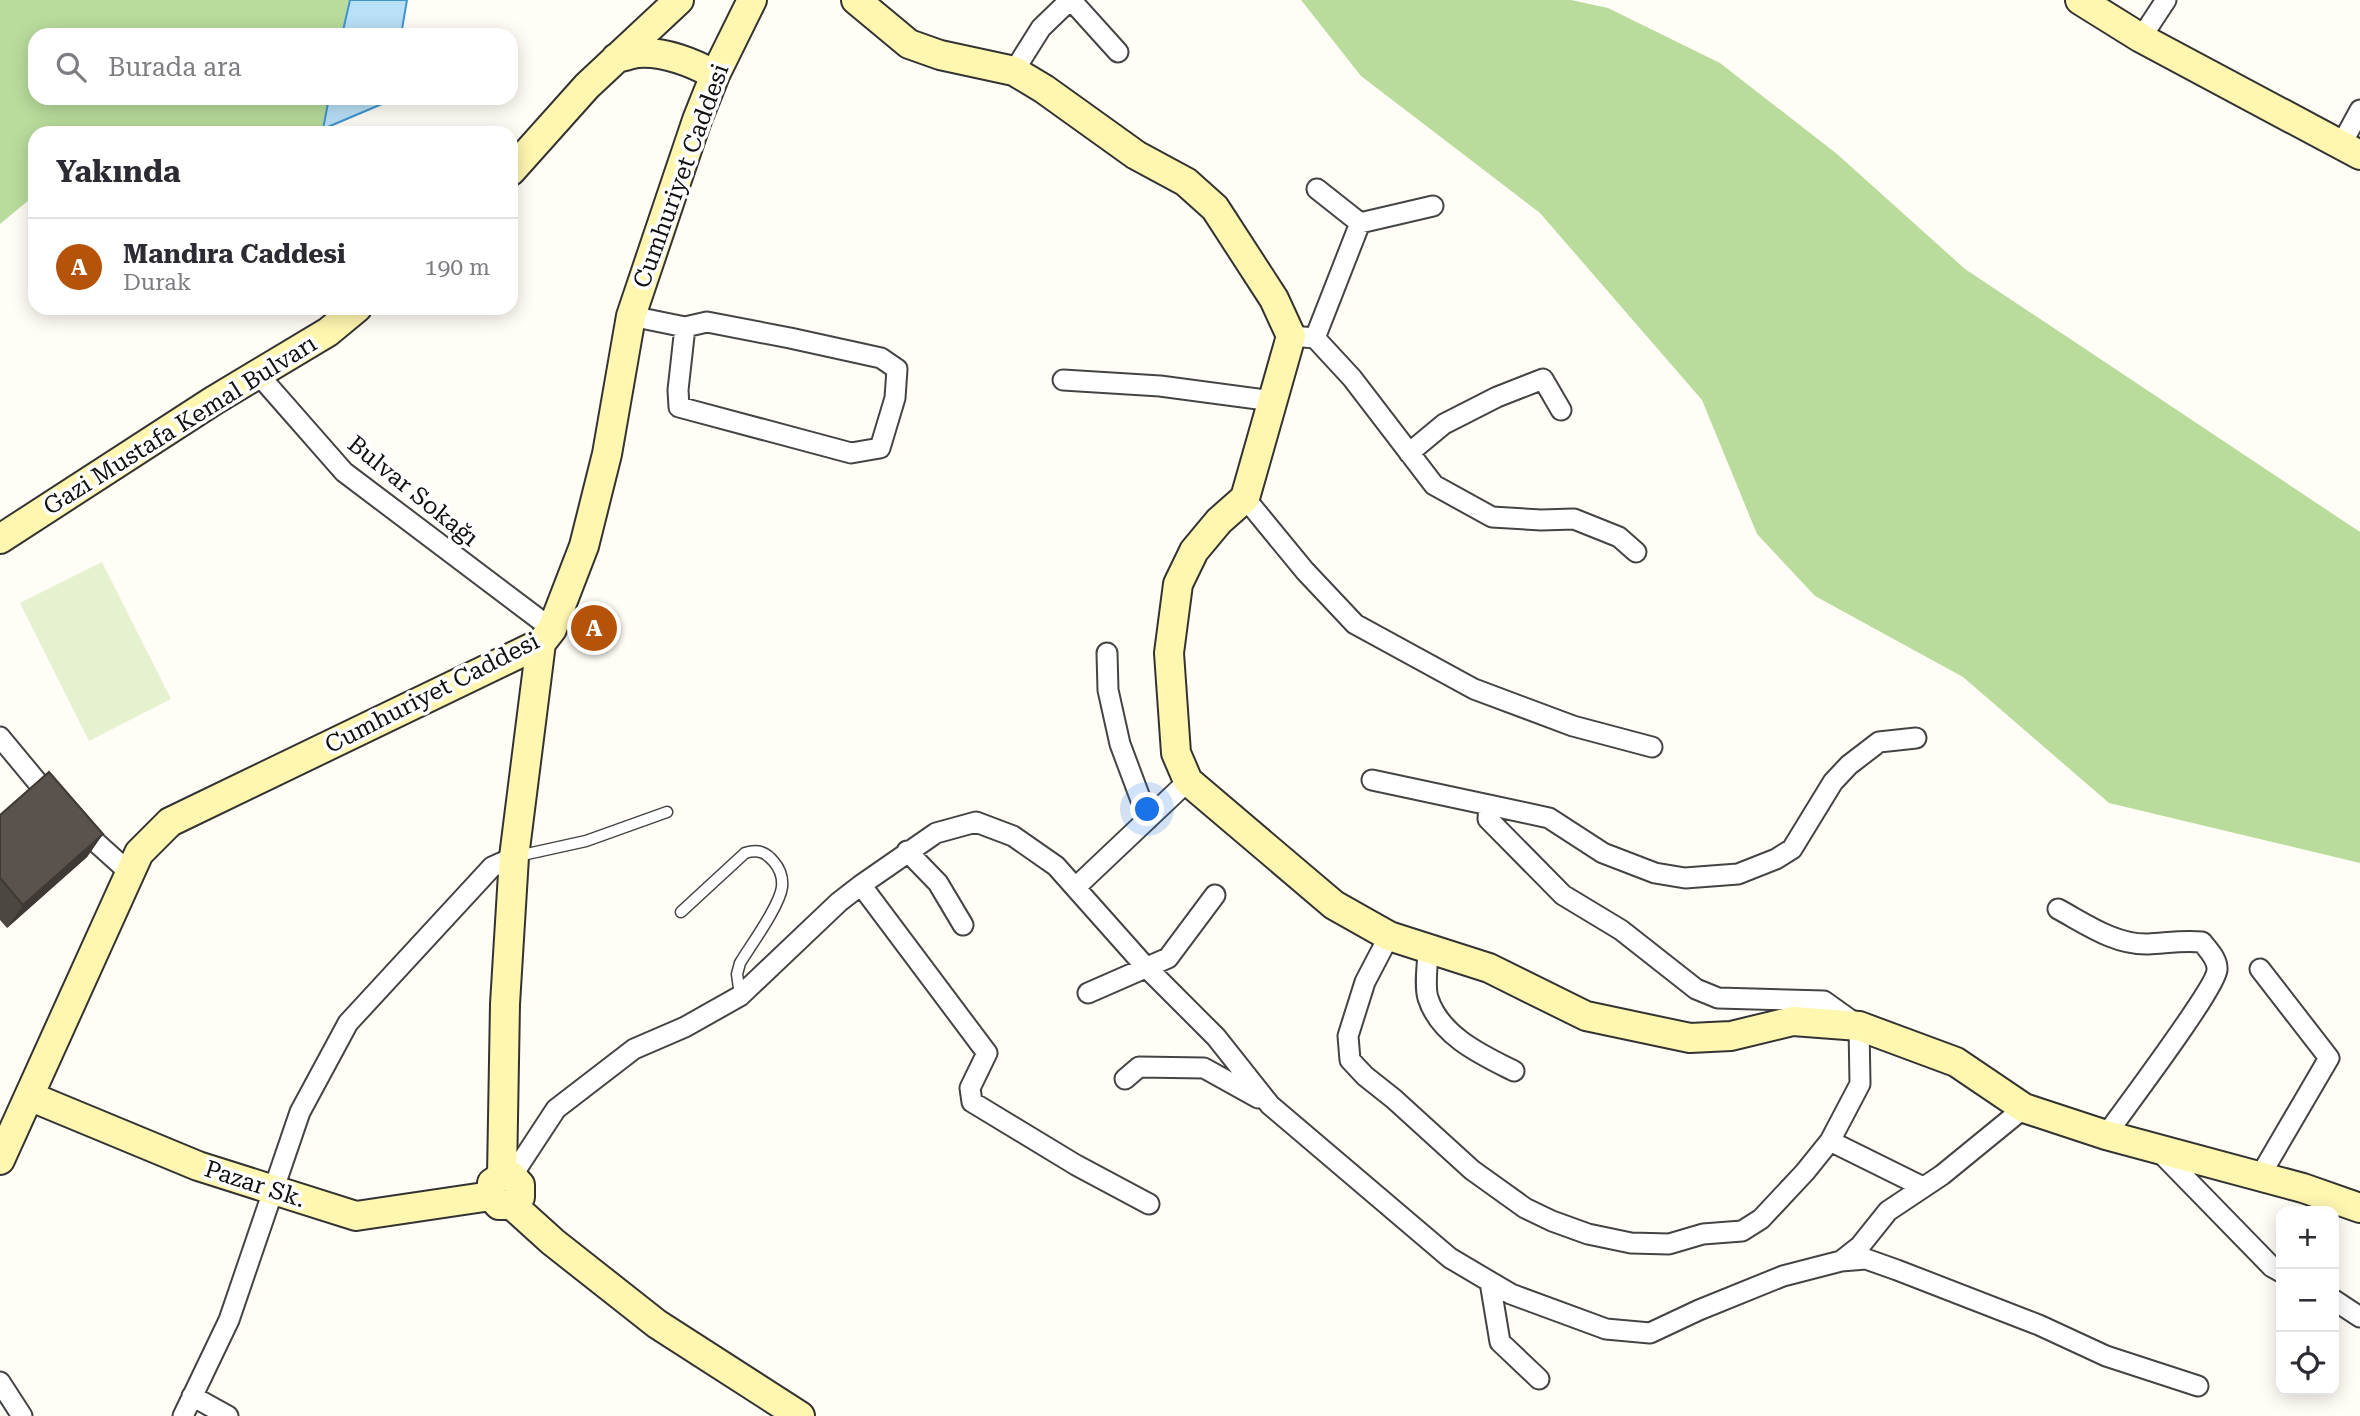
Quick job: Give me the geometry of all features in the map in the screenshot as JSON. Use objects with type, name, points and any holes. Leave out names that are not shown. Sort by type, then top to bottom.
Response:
[{"type":"street","points":[[518,163],[587,86],[679,0]]},
{"type":"street","name":"Cumhuriyet Caddesi","points":[[0,1160],[139,853],[170,822],[547,636],[587,533],[607,454],[631,316],[697,120],[751,0]]},
{"type":"street","points":[[856,0],[909,44],[940,55],[1014,71],[1044,89],[1136,155],[1186,182],[1214,208],[1274,299],[1303,337],[1352,378],[1434,485],[1492,517],[1574,519],[1619,537],[1636,552]]},
{"type":"street","points":[[1014,71],[1041,28],[1071,0],[1118,52]]},
{"type":"street","points":[[2080,0],[2141,38],[2350,150],[2360,110]]},
{"type":"street","points":[[2141,38],[2166,0]]},
{"type":"street","points":[[616,58],[640,53],[669,57],[696,64],[715,75]]},
{"type":"street","points":[[1317,189],[1360,223]]},
{"type":"street","points":[[1360,223],[1433,206]]},
{"type":"street","points":[[1360,223],[1273,401],[1245,498],[1219,521],[1194,551],[1178,584],[1169,653],[1176,753],[1188,781],[1334,905],[1389,936],[1489,968],[1586,1016],[1690,1038],[1731,1036],[1793,1021],[1858,1026],[1956,1062],[2024,1108],[2106,1135],[2303,1188],[2360,1208]]},
{"type":"street","name":"Gazi Mustafa Kemal Bulvarı","points":[[0,539],[328,332],[349,315]]},
{"type":"street","points":[[631,316],[685,327],[707,322],[881,358],[897,369],[895,398],[880,448],[852,453],[679,407],[678,390],[685,327]]},
{"type":"street","name":"Bulvar Sokağı","points":[[258,374],[344,472],[547,636]]},
{"type":"street","points":[[1409,453],[1444,424],[1497,397],[1543,379],[1561,410]]},
{"type":"street","points":[[1063,380],[1160,386],[1273,401]]},
{"type":"street","points":[[1245,498],[1305,570],[1355,624],[1474,690],[1573,726],[1652,747]]},
{"type":"street","points":[[547,636],[514,857],[505,1004],[504,1188],[553,1242],[657,1324],[800,1416]]},
{"type":"street","points":[[1107,653],[1108,690],[1120,744],[1148,819]]},
{"type":"street","points":[[0,737],[62,811],[130,873]]},
{"type":"street","points":[[1372,780],[1549,818],[1603,853],[1655,873],[1685,878],[1738,874],[1776,859],[1792,849],[1833,782],[1849,765],[1879,742],[1916,738]]},
{"type":"street","points":[[1076,887],[1188,781]]},
{"type":"street","points":[[1489,805],[1488,819],[1563,895],[1621,929],[1696,989],[1718,998],[1824,1001],[1858,1026]]},
{"type":"street","points":[[504,1188],[556,1109],[634,1049],[685,1027],[740,996],[839,902],[907,851],[936,833],[976,822],[1013,836],[1056,866],[1148,969],[1216,1037],[1270,1105]]},
{"type":"street","points":[[907,851],[937,883],[963,925]]},
{"type":"street","points":[[183,1416],[229,1320],[300,1112],[348,1023],[492,867],[514,857]]},
{"type":"street","points":[[861,885],[987,1053],[970,1088],[972,1102],[1076,1165],[1149,1203]]},
{"type":"street","points":[[1088,993],[1168,958],[1215,895]]},
{"type":"street","points":[[2058,909],[2117,940],[2146,944],[2182,940],[2202,942],[2216,960],[2217,972],[2195,1009],[2106,1135]]},
{"type":"street","points":[[1389,936],[1365,982],[1348,1036],[1350,1060],[1364,1076],[1394,1099],[1472,1170],[1525,1208],[1588,1234],[1631,1243],[1669,1244],[1703,1234],[1742,1231],[1761,1219],[1830,1141],[1860,1084],[1858,1026]]},
{"type":"street","points":[[1428,949],[1427,997],[1442,1025],[1480,1054],[1514,1071]]},
{"type":"street","points":[[2260,969],[2329,1058],[2260,1176]]},
{"type":"street","points":[[1125,1079],[1139,1067],[1204,1068],[1230,1080],[1270,1105],[1450,1258],[1511,1294],[1606,1329],[1650,1333],[1783,1276],[1840,1261],[1866,1259],[2039,1325],[2106,1356],[2197,1386]]},
{"type":"street","name":"Pazar Sk.","points":[[29,1096],[198,1166],[356,1216],[504,1188]]},
{"type":"street","points":[[1840,1261],[1860,1246],[1888,1211],[2024,1108]]},
{"type":"street","points":[[1830,1141],[1923,1187]]},
{"type":"street","points":[[2157,1149],[2276,1269]]},
{"type":"street","points":[[1490,1282],[1500,1342],[1539,1379]]},
{"type":"street","points":[[2339,1303],[2360,1318]]},
{"type":"street","points":[[0,1382],[22,1416]]},
{"type":"street","points":[[192,1396],[228,1416]]},
{"type":"street","points":[[0,1412],[7,1416]]},
{"type":"lane","points":[[514,857],[586,841],[667,812]]},
{"type":"lane","points":[[681,912],[745,853],[760,851],[767,854],[778,868],[782,882],[780,896],[740,963],[737,974],[740,996]]},
{"type":"green space","points":[[0,0],[350,0],[344,28],[28,28],[28,105],[328,105],[324,126],[28,126],[28,201],[0,224]]},
{"type":"green space","points":[[1301,0],[1571,0],[1608,8],[1720,63],[1837,154],[1965,269],[2360,532],[2360,863],[2109,803],[1963,677],[1815,596],[1757,534],[1702,400],[1540,213],[1361,76]]},
{"type":"green space","points":[[102,562],[171,699],[89,741],[20,603]]},
{"type":"water","points":[[350,0],[407,0],[402,28],[344,28]]},
{"type":"water","points":[[328,105],[380,105],[330,126],[324,126]]},
{"type":"building","points":[[49,772],[103,834],[23,905],[0,878],[0,815]]},
{"type":"place","name":"Mandıra Caddesi","points":[[594,628]]}]
